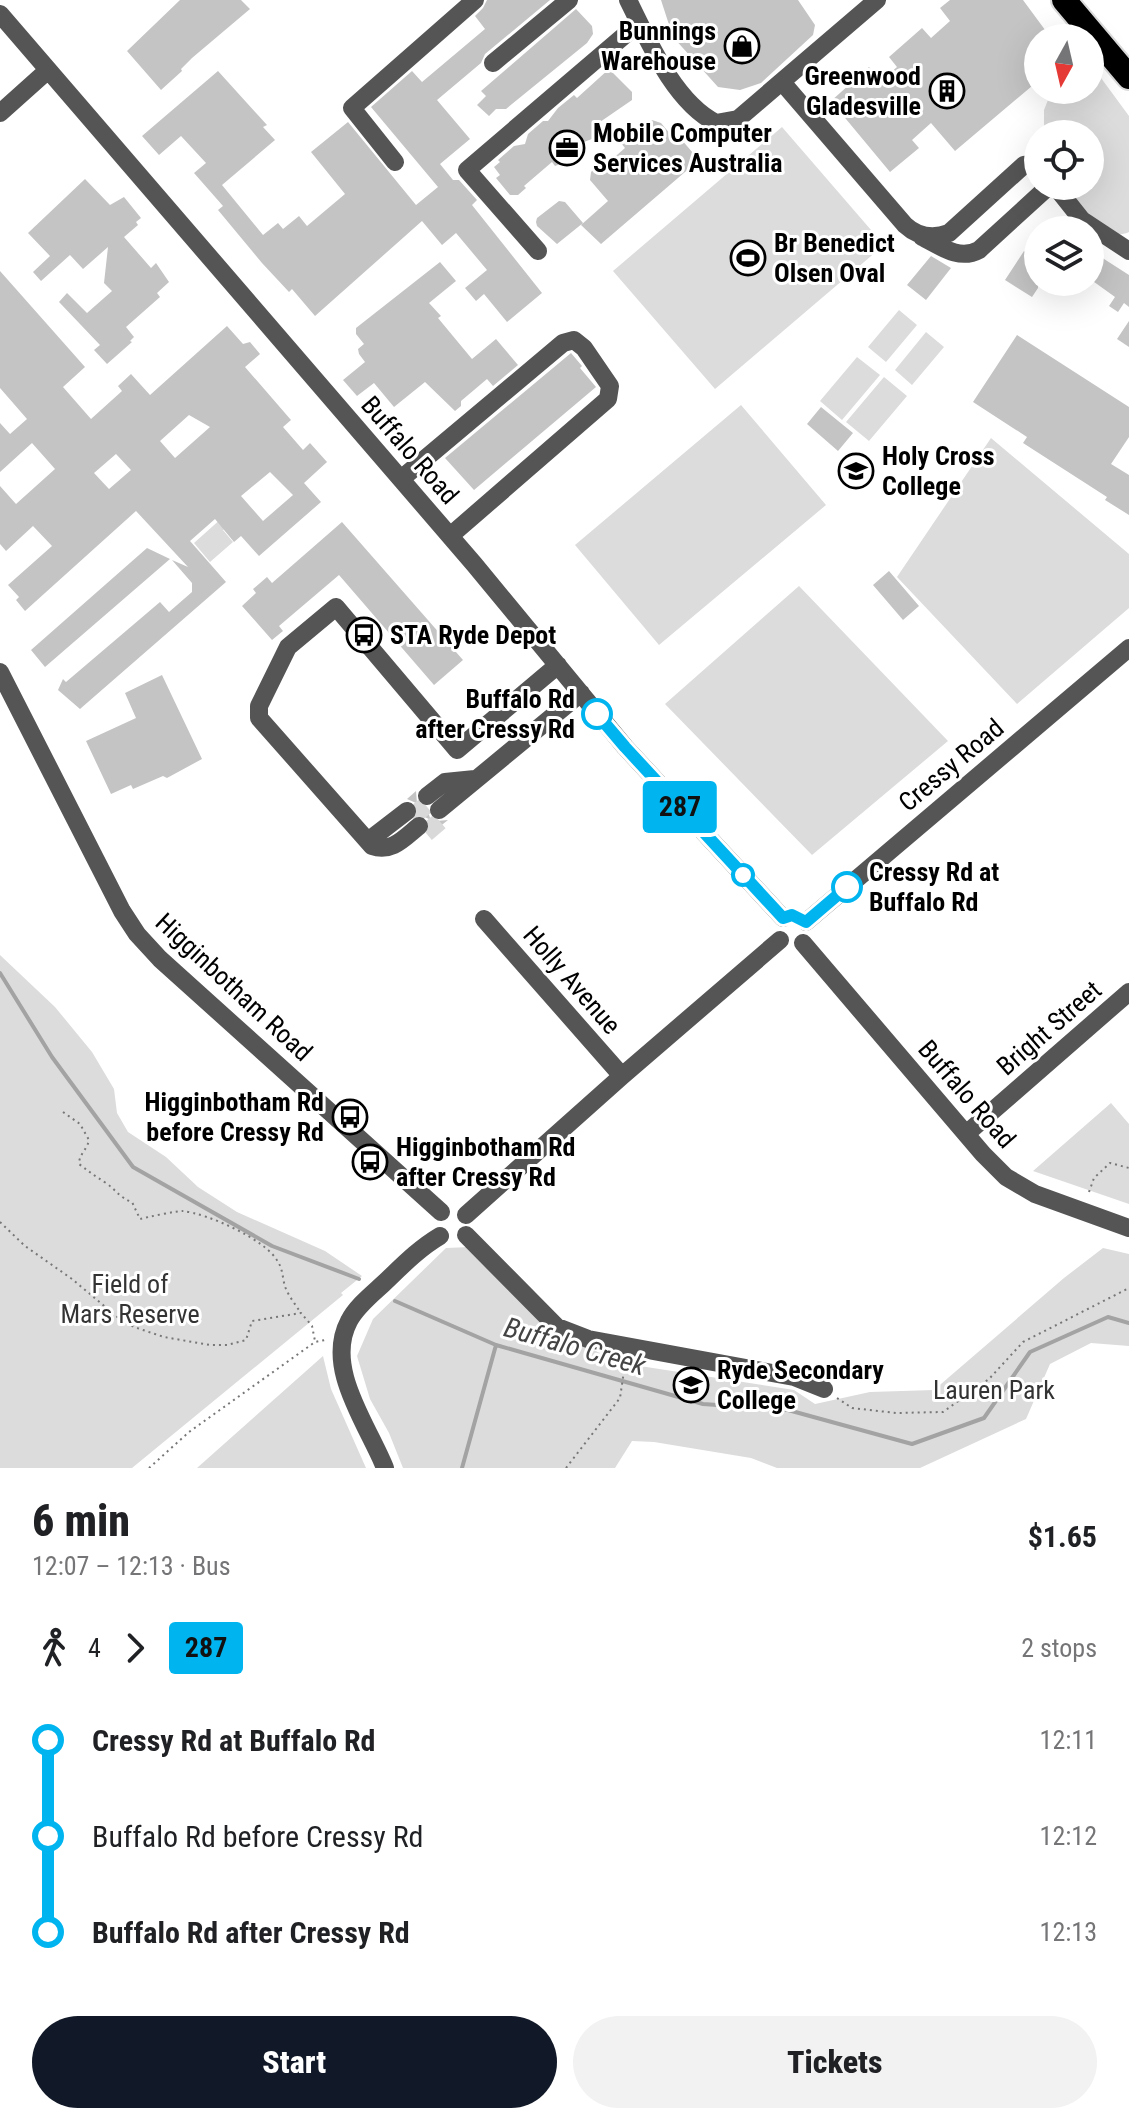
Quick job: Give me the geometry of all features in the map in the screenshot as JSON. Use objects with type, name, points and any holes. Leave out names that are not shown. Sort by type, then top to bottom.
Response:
[{"type":"highway","points":[[1064,0],[1129,77]]},
{"type":"highway","points":[[1082,0],[1129,53]]},
{"type":"street","points":[[395,162],[352,108],[475,0]]},
{"type":"street","points":[[493,63],[569,0]]},
{"type":"street","points":[[628,0],[661,66],[696,110],[716,123],[738,119],[877,0]]},
{"type":"street","name":"Buffalo Road","points":[[0,14],[450,536],[625,747],[783,918]]},
{"type":"street","points":[[538,251],[467,170],[639,23]]},
{"type":"street","points":[[0,113],[47,71]]},
{"type":"street","points":[[782,82],[905,225],[955,253],[970,254],[979,250],[1036,200]]},
{"type":"street","points":[[916,233],[929,237],[949,233],[1024,165]]},
{"type":"street","points":[[1064,200],[1082,220],[1128,248]]},
{"type":"street","points":[[401,479],[560,344],[574,340],[584,348],[610,386],[608,399],[450,536]]},
{"type":"street","points":[[415,824],[384,850],[372,846],[259,718],[259,706],[288,647],[336,607],[457,750],[558,665]]},
{"type":"street","name":"Cressy Road","points":[[806,922],[1129,648]]},
{"type":"street","name":"Higginbotham Road","points":[[0,672],[111,890],[137,934],[160,959],[441,1212]]},
{"type":"street","points":[[438,804],[475,779],[581,693]]},
{"type":"street","points":[[792,915],[806,922],[809,931],[803,943],[794,947],[780,940],[777,926],[783,918],[792,915]]},
{"type":"street","name":"Holly Avenue","points":[[484,919],[622,1076]]},
{"type":"street","points":[[466,1215],[780,940]]},
{"type":"street","name":"Buffalo Road","points":[[803,943],[1006,1177],[1035,1194],[1129,1228]]},
{"type":"street","name":"Bright Street","points":[[966,1134],[1129,992]]},
{"type":"street","points":[[451,1208],[466,1215],[469,1222],[466,1235],[450,1242],[440,1236],[436,1221],[441,1212],[451,1208]]},
{"type":"street","points":[[466,1235],[557,1327],[588,1339],[794,1377],[824,1389]]},
{"type":"street","points":[[385,1468],[351,1393],[342,1353],[345,1333],[349,1321],[368,1298],[424,1245],[440,1236]]},
{"type":"path","points":[[63,1112],[80,1124],[89,1140],[79,1156],[79,1164],[121,1198],[132,1202],[140,1219],[185,1212],[229,1225],[265,1245],[279,1262],[286,1289],[312,1326],[315,1342]]},
{"type":"path","points":[[1089,1192],[1096,1175],[1110,1163],[1129,1168]]},
{"type":"path","points":[[0,1222],[25,1246],[72,1279],[121,1320],[164,1337],[227,1345],[246,1340],[252,1321],[301,1313]]},
{"type":"path","points":[[824,1389],[852,1408],[896,1413],[943,1412],[989,1379],[1023,1342],[1129,1288]]},
{"type":"path","points":[[149,1468],[189,1432],[315,1342],[328,1340]]},
{"type":"path","points":[[566,1468],[620,1398],[627,1347]]},
{"type":"green space","points":[[1104,82],[1129,116],[1129,232],[1120,234],[1104,228],[1104,216],[1088,216],[1073,200],[1104,200],[1104,120],[1044,120],[1046,104],[1104,104]]},
{"type":"green space","name":"Br Benedict Olsen Oval","points":[[782,127],[884,245],[715,389],[613,271]]},
{"type":"green space","points":[[899,310],[917,325],[886,362],[868,347]]},
{"type":"green space","points":[[926,332],[944,347],[912,385],[895,370]]},
{"type":"green space","points":[[857,357],[880,375],[842,420],[820,401]]},
{"type":"green space","points":[[884,377],[907,396],[869,441],[846,422]]},
{"type":"green space","points":[[741,405],[826,505],[659,645],[575,545]]},
{"type":"green space","points":[[991,438],[1129,554],[1129,608],[1017,704],[897,577]]},
{"type":"green space","points":[[242,500],[249,508],[223,530],[233,542],[210,562],[194,543]]},
{"type":"green space","points":[[799,586],[948,741],[812,855],[665,704]]},
{"type":"green space","name":"Field of Mars Reserve","points":[[0,955],[55,1007],[92,1052],[114,1089],[117,1113],[128,1132],[166,1157],[198,1187],[237,1212],[325,1251],[362,1276],[341,1293],[343,1295],[132,1468],[0,1468]]},
{"type":"green space","points":[[1111,1103],[1129,1124],[1129,1204],[1033,1171]]},
{"type":"green space","name":"Lauren Park","points":[[470,1247],[557,1338],[640,1366],[794,1390],[815,1404],[870,1392],[934,1390],[1103,1248],[1129,1254],[1129,1346],[1091,1343],[1050,1364],[1026,1419],[920,1468],[777,1468],[751,1458],[632,1441],[615,1468],[403,1468],[389,1433],[370,1399],[357,1356],[373,1319],[446,1248]]},
{"type":"green space","points":[[323,1356],[331,1389],[366,1468],[197,1468]]},
{"type":"building","points":[[180,0],[241,0],[250,9],[192,58],[161,90],[127,51]]},
{"type":"building","points":[[487,0],[550,0],[485,54],[481,63],[437,100],[470,139],[440,164],[453,180],[459,180],[477,200],[472,205],[542,293],[507,322],[484,294],[476,301],[465,288],[487,270],[456,233],[442,245],[422,221],[315,316],[292,289],[289,292],[262,263],[218,210],[223,206],[194,173],[206,163],[181,136],[159,155],[142,136],[218,71],[267,125],[263,127],[275,140],[222,185],[263,235],[278,223],[283,229],[299,216],[307,226],[345,194],[311,152],[348,122],[416,205],[438,187],[371,107],[412,71],[422,82],[485,29],[475,16]]},
{"type":"building","name":"Bunnings Warehouse","points":[[661,0],[798,0],[815,25],[813,35],[761,83],[740,90],[718,87],[673,37]]},
{"type":"building","points":[[950,0],[1023,0],[1041,24],[1024,24],[1024,93],[955,151],[931,123],[912,140],[919,148],[890,172],[831,101],[869,67],[881,81],[897,67],[889,57],[922,28],[931,38],[950,21],[940,8]]},
{"type":"building","points":[[576,9],[592,26],[593,34],[587,43],[506,109],[496,109],[489,116],[477,105],[486,96],[481,91]]},
{"type":"building","points":[[609,69],[632,92],[632,100],[600,122],[601,129],[592,139],[573,146],[569,158],[563,163],[555,166],[552,162],[518,195],[510,195],[496,178],[500,175],[494,167],[500,162],[498,160],[514,146],[525,144],[528,134],[543,121],[548,121],[574,95],[577,98]]},
{"type":"building","points":[[652,120],[661,123],[677,142],[681,139],[699,160],[601,244],[581,225],[608,201],[590,180],[591,172],[599,165],[602,168],[625,148],[621,143],[624,137],[634,136]]},
{"type":"building","points":[[85,179],[110,205],[124,197],[141,218],[136,222],[138,225],[124,237],[151,268],[156,263],[169,282],[157,293],[160,297],[126,327],[134,337],[132,342],[107,364],[94,350],[100,345],[59,302],[67,293],[87,313],[112,291],[104,283],[108,247],[83,269],[70,255],[41,281],[33,272],[50,256],[28,233]]},
{"type":"building","points":[[559,201],[565,202],[583,223],[557,244],[536,222]]},
{"type":"building","points":[[1024,251],[1024,292],[1005,280]]},
{"type":"building","points":[[931,256],[951,268],[926,300],[907,285]]},
{"type":"building","points":[[1104,259],[1129,275],[1129,307],[1124,303],[1118,312],[1109,306],[1115,297],[1104,289]]},
{"type":"building","points":[[440,262],[456,281],[429,303],[441,316],[438,318],[472,359],[496,339],[518,365],[493,386],[487,379],[461,401],[461,406],[455,411],[425,382],[394,407],[374,383],[357,396],[343,380],[365,362],[359,354],[358,349],[364,344],[356,334],[356,328]]},
{"type":"building","points":[[0,271],[85,367],[63,387],[91,419],[122,391],[118,386],[131,374],[150,395],[227,326],[243,344],[250,342],[260,354],[245,367],[291,420],[283,427],[303,450],[310,443],[327,462],[304,483],[321,502],[259,556],[241,536],[234,542],[215,519],[190,541],[226,582],[80,709],[58,690],[63,679],[66,682],[160,602],[169,612],[192,592],[192,583],[172,560],[188,567],[136,511],[25,611],[16,600],[19,597],[8,585],[52,546],[33,526],[6,551],[0,544],[0,486],[16,504],[55,469],[32,443],[0,472],[0,423],[10,434],[27,419],[0,388]],"holes":[[[189,415],[210,427],[175,458],[160,441]],[[116,454],[131,470],[109,489],[94,473]],[[270,472],[293,495],[263,521],[241,496]]]},
{"type":"building","points":[[1129,321],[1129,347],[1117,339]]},
{"type":"building","points":[[1017,335],[1129,407],[1129,437],[1111,464],[1129,475],[1129,515],[1105,500],[1107,497],[1023,443],[1027,437],[973,402]]},
{"type":"building","points":[[571,353],[596,387],[474,490],[445,458]]},
{"type":"building","points":[[821,407],[853,433],[838,451],[807,424]]},
{"type":"building","points":[[342,522],[463,660],[434,685],[339,575],[279,626],[283,631],[272,640],[242,606],[256,593],[253,589],[267,577],[272,583]]},
{"type":"building","points":[[147,548],[170,559],[45,667],[31,650]]},
{"type":"building","points":[[889,571],[919,606],[903,620],[873,585]]},
{"type":"building","points":[[162,675],[202,759],[167,778],[163,776],[133,789],[131,785],[111,794],[86,741],[136,718],[125,693]]},
{"type":"building","points":[[416,791],[417,803],[427,808],[430,818],[448,820],[428,836],[429,819],[418,814],[416,803],[407,799]]},
{"type":"waterway","name":"Buffalo Creek","points":[[0,973],[52,1057],[133,1167],[272,1246],[359,1279]]},
{"type":"waterway","name":"Buffalo Creek","points":[[395,1301],[496,1345],[703,1404],[788,1410],[912,1444],[984,1418],[1030,1352],[1108,1317],[1129,1323]]},
{"type":"waterway","points":[[462,1468],[496,1345]]},
{"type":"tunnel","points":[[412,817],[431,801]]},
{"type":"tunnel","points":[[426,833],[445,817]]},
{"type":"bus line","name":"287","points":[[597,714],[783,918],[798,916],[806,922],[847,887]]},
{"type":"place","name":"Bunnings Warehouse","points":[[742,46]]},
{"type":"place","name":"Greenwood Gladesville","points":[[947,91]]},
{"type":"place","name":"Mobile Computer Services Australia","points":[[567,148]]},
{"type":"place","name":"Br Benedict Olsen Oval","points":[[748,258]]},
{"type":"place","name":"Holy Cross College","points":[[856,471]]},
{"type":"place","name":"STA Ryde Depot","points":[[364,635]]},
{"type":"place","name":"Buffalo Rd after Cressy Rd","points":[[597,714]]},
{"type":"place","name":"Cressy Rd at Buffalo Rd","points":[[847,887]]},
{"type":"place","name":"Higginbotham Rd before Cressy Rd","points":[[350,1117]]},
{"type":"place","name":"Higginbotham Rd after Cressy Rd","points":[[370,1162]]},
{"type":"place","name":"Ryde Secondary College","points":[[691,1385]]}]
